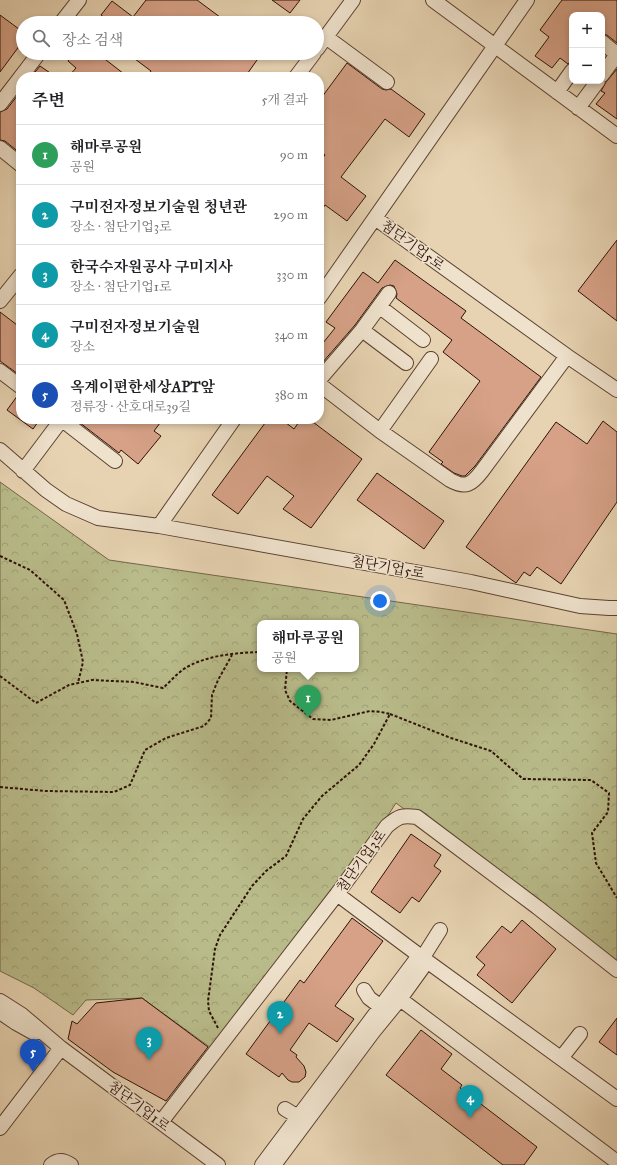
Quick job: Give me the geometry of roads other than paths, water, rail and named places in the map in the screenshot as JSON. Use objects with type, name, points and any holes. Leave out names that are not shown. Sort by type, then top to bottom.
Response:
[{"type":"street","points":[[66,16],[79,0]]},
{"type":"street","points":[[433,0],[617,136]]},
{"type":"street","name":"첨단기업5로","points":[[324,291],[527,0]]},
{"type":"street","points":[[324,40],[351,1]]},
{"type":"street","points":[[326,37],[387,82]]},
{"type":"street","points":[[605,44],[613,51],[615,57],[605,71]]},
{"type":"street","points":[[24,72],[33,60]]},
{"type":"street","points":[[300,72],[309,60]]},
{"type":"street","points":[[557,92],[569,75]]},
{"type":"street","points":[[0,104],[16,83]]},
{"type":"street","points":[[578,108],[596,84]]},
{"type":"street","points":[[0,148],[16,161]]},
{"type":"street","name":"첨단기업5로","points":[[375,218],[567,356],[617,390]]},
{"type":"street","points":[[0,301],[16,281]]},
{"type":"street","points":[[324,374],[362,330],[389,293]]},
{"type":"street","points":[[380,307],[423,340]]},
{"type":"street","points":[[362,330],[406,363]]},
{"type":"street","points":[[324,388],[380,431],[455,483],[470,484],[482,471],[567,356]]},
{"type":"street","points":[[380,431],[431,359]]},
{"type":"street","points":[[0,371],[16,383]]},
{"type":"street","points":[[24,471],[58,424]]},
{"type":"street","points":[[68,424],[115,461]]},
{"type":"street","points":[[160,526],[231,424]]},
{"type":"street","name":"첨단기업5로","points":[[0,450],[46,490],[66,504],[98,518],[160,526],[471,582],[580,606],[617,608]]},
{"type":"street","name":"첨단기업3로","points":[[161,1122],[337,894],[387,826],[396,818],[404,816],[417,818],[537,907],[617,970]]},
{"type":"street","points":[[337,894],[562,1057],[617,1099]]},
{"type":"street","points":[[262,1165],[303,1119],[400,999],[424,967],[424,958],[440,930]]},
{"type":"street","points":[[274,1165],[303,1119],[381,1007],[415,961],[424,958]]},
{"type":"street","points":[[364,990],[369,998],[381,1007]]},
{"type":"street","points":[[400,999],[617,1162]]},
{"type":"street","points":[[0,1001],[19,1019]]},
{"type":"street","points":[[0,1012],[19,1019]]},
{"type":"street","name":"첨단기업1로","points":[[19,1019],[61,1048],[218,1165]]},
{"type":"street","points":[[562,1057],[580,1034]]},
{"type":"street","points":[[0,1128],[61,1048]]},
{"type":"street","points":[[285,1109],[303,1119]]},
{"type":"street","points":[[51,1165],[58,1161],[64,1160],[71,1165]]},
{"type":"place","name":"해마루공원","points":[[308,718]]},
{"type":"place","name":"구미전자정보기술원 청년관","points":[[280,1034]]},
{"type":"place","name":"한국수자원공사 구미지사","points":[[149,1060]]},
{"type":"place","name":"옥계이편한세상APT앞","points":[[33,1072]]},
{"type":"place","name":"구미전자정보기술원","points":[[470,1118]]}]
